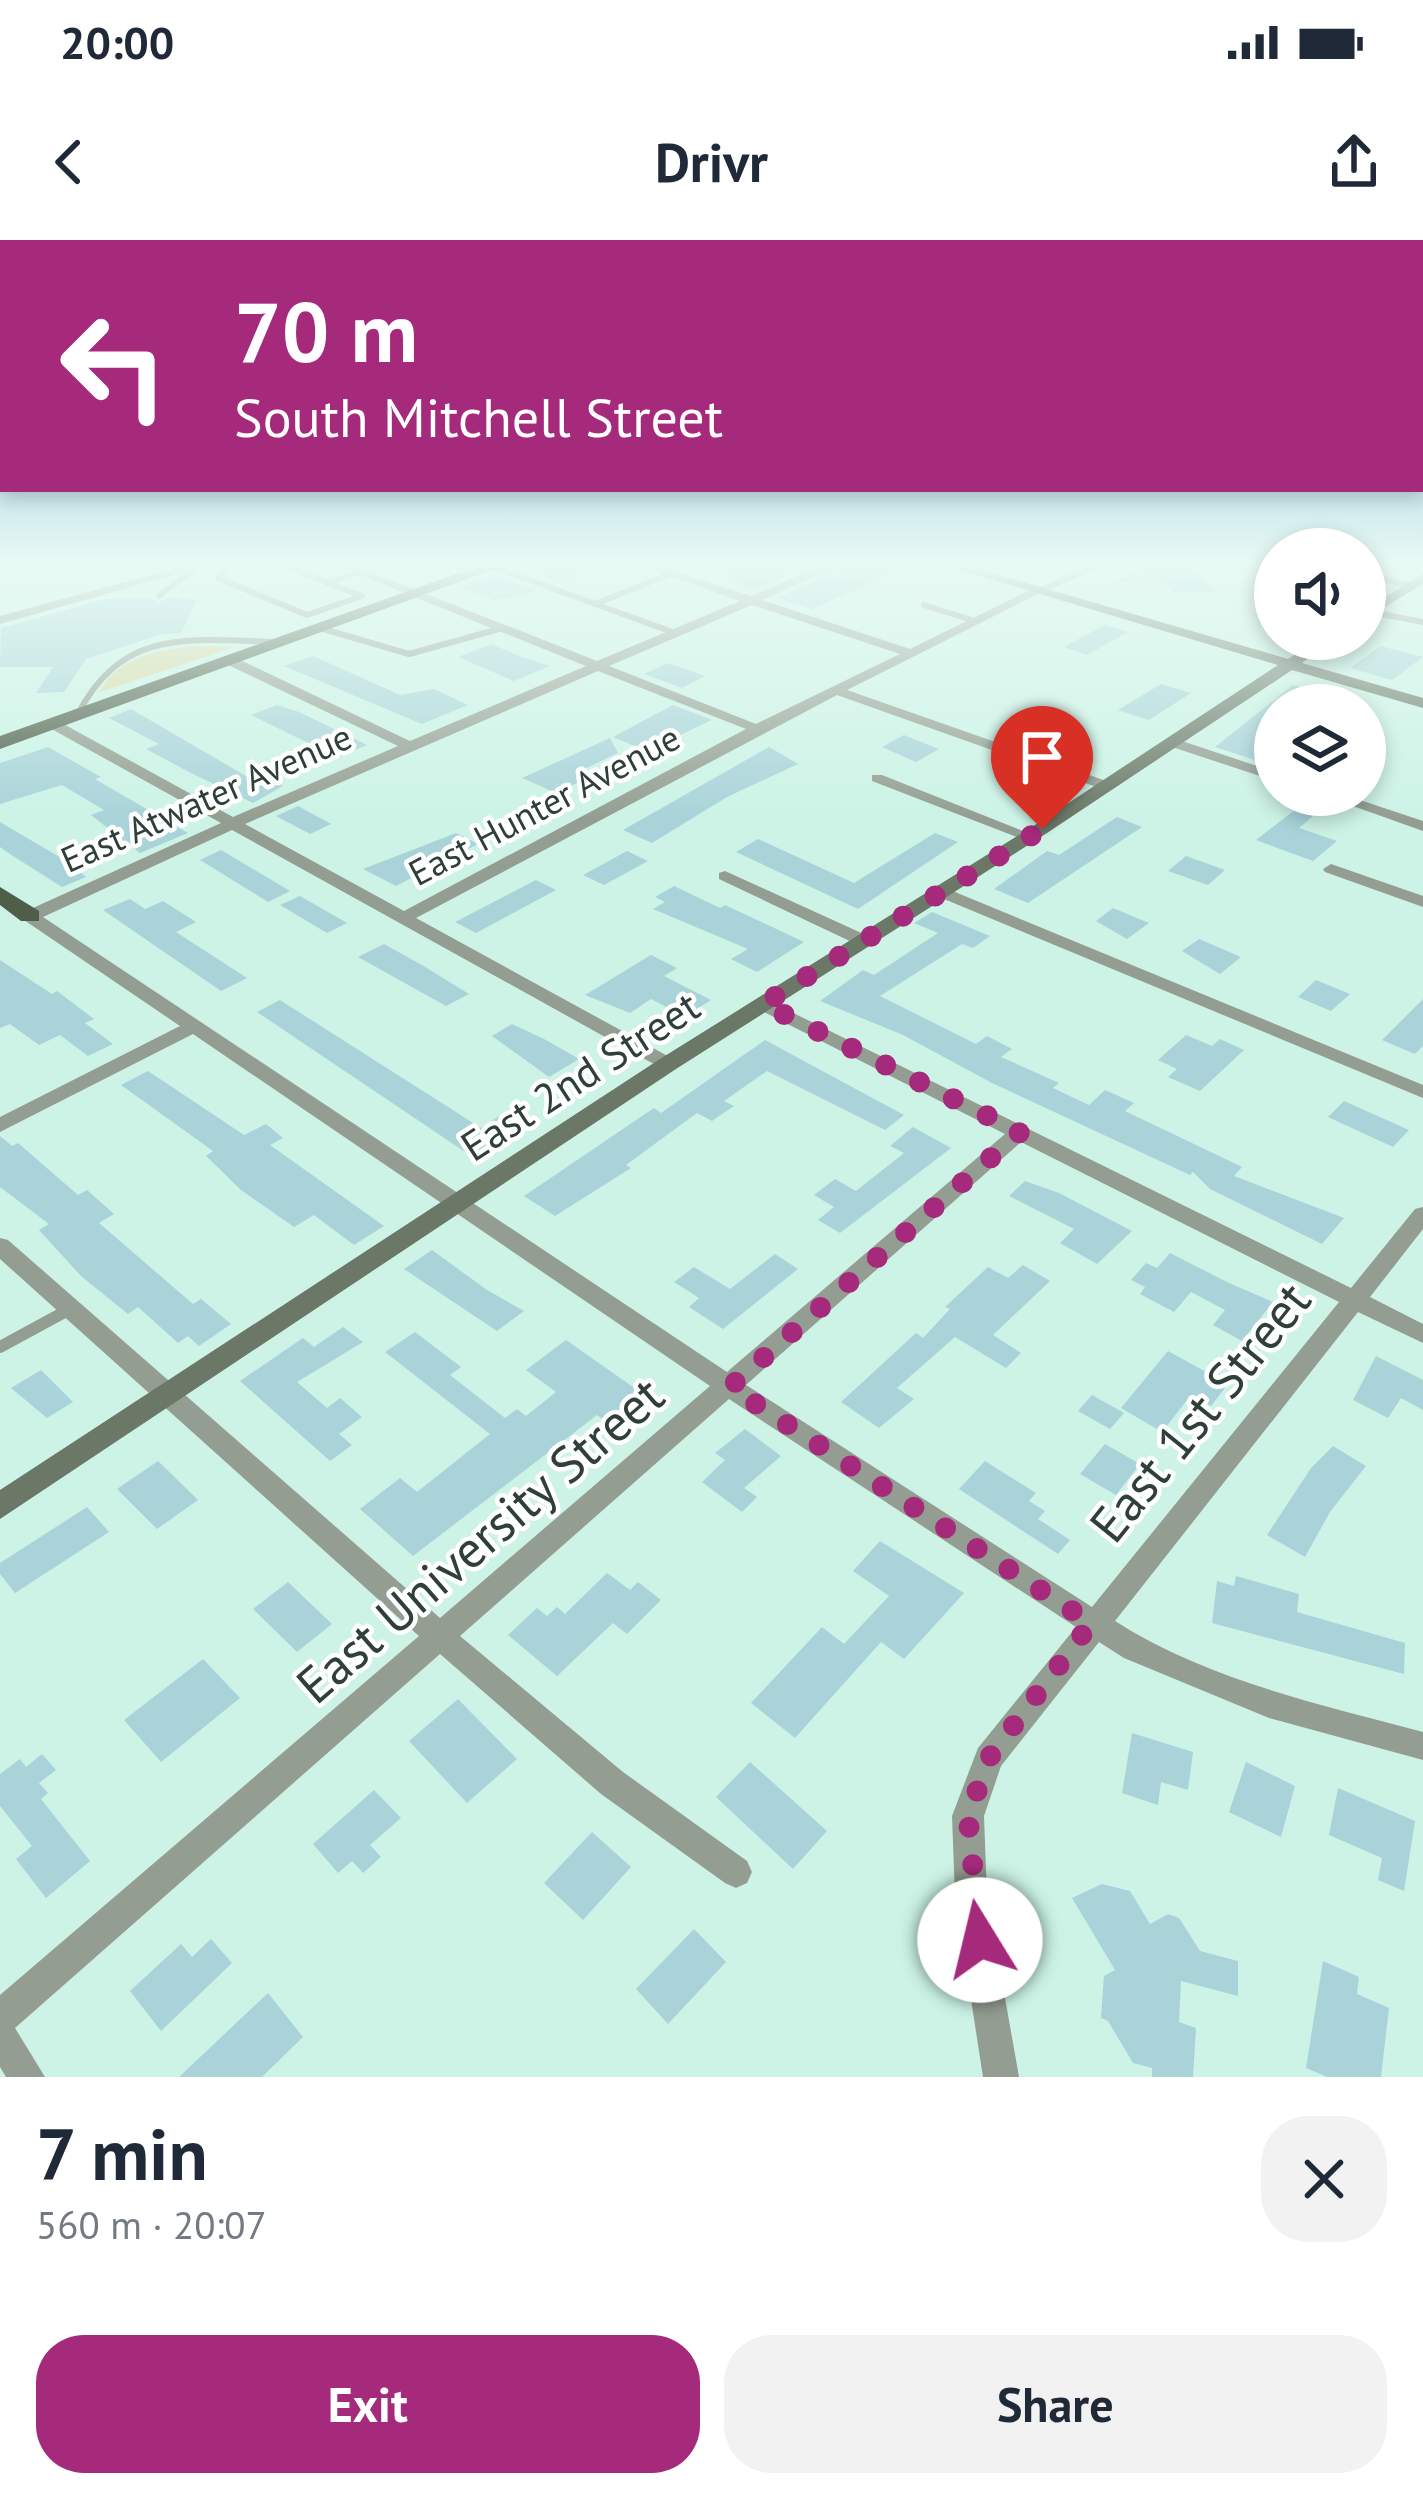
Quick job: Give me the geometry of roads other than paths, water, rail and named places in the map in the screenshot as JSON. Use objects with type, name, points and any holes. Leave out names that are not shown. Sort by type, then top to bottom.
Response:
[{"type":"main road","points":[[0,742],[262,649]]},
{"type":"main road","points":[[0,895],[30,916]]},
{"type":"main road","name":"East Atwater Avenue","points":[[0,929],[30,916]]},
{"type":"street","points":[[549,649],[758,729]]},
{"type":"street","name":"East Atwater Avenue","points":[[30,916],[638,649]]},
{"type":"street","points":[[897,649],[910,653]]},
{"type":"street","name":"East Hunter Avenue","points":[[403,918],[919,649]]},
{"type":"street","points":[[1239,649],[1423,703]]},
{"type":"street","points":[[229,660],[410,746]]},
{"type":"street","name":"East 2nd Street","points":[[0,1506],[668,1064],[1174,743],[1294,660]]},
{"type":"street","points":[[835,690],[1107,786]]},
{"type":"street","points":[[53,724],[668,1064]]},
{"type":"street","points":[[1174,743],[1254,770]]},
{"type":"street","points":[[877,778],[1025,835]]},
{"type":"street","points":[[1386,814],[1423,826]]},
{"type":"street","points":[[1331,869],[1423,902]]},
{"type":"street","points":[[725,876],[862,940]]},
{"type":"street","points":[[938,890],[1423,1092]]},
{"type":"street","points":[[30,916],[730,1387],[1134,1649],[1223,1688],[1423,1746]]},
{"type":"street","points":[[763,1004],[1423,1334]]},
{"type":"street","points":[[0,1125],[196,1025]]},
{"type":"street","name":"East University Street","points":[[0,2018],[1020,1132]]},
{"type":"street","name":"East 1st Street","points":[[1001,2077],[971,1896],[968,1816],[989,1758],[1091,1623],[1423,1214]]},
{"type":"street","points":[[0,1246],[440,1638],[612,1783],[736,1872]]},
{"type":"street","points":[[0,2036],[28,2077]]},
{"type":"lane","points":[[78,715],[102,673],[136,653],[158,649]]},
{"type":"lane","points":[[372,649],[390,656],[418,656],[440,649]]},
{"type":"lane","points":[[0,1347],[70,1309]]}]
